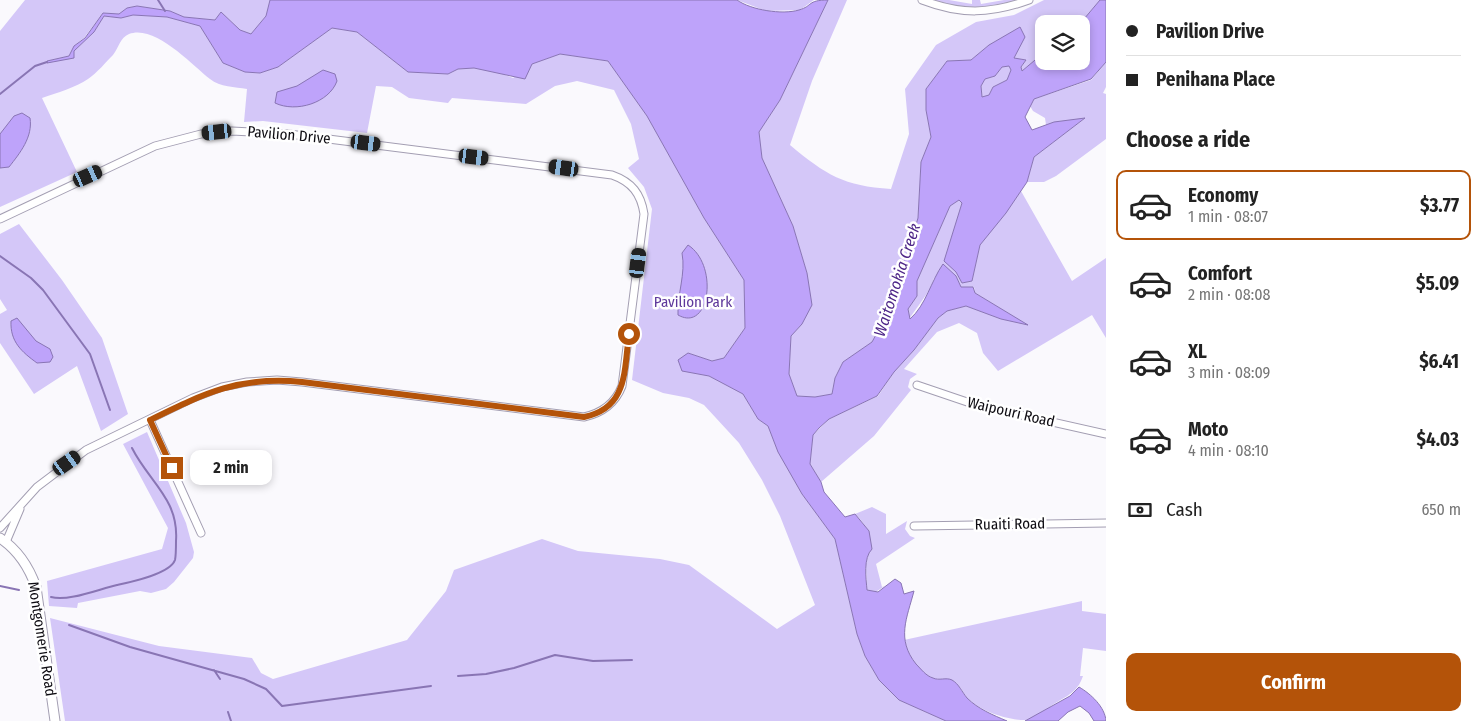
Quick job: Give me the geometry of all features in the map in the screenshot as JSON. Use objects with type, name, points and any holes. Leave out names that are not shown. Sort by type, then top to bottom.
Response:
[{"type":"street","points":[[922,0],[951,10],[973,12],[997,9],[1028,0]]},
{"type":"street","name":"Pavilion Drive","points":[[0,219],[155,146],[201,134],[232,131],[289,134],[612,175],[622,178],[639,196],[644,214],[622,386],[615,400],[601,412],[584,417],[277,380],[247,382],[222,387],[86,450],[51,474],[0,528]]},
{"type":"street","name":"Waipouri Road","points":[[917,385],[976,405],[1106,434]]},
{"type":"street","points":[[150,420],[201,533]]},
{"type":"street","name":"Pavilion Drive","points":[[3,540],[21,507]]},
{"type":"street","name":"Ruaiti Road","points":[[914,526],[1106,523]]},
{"type":"street","name":"Montgomerie Road","points":[[3,540],[14,549],[25,563],[36,587],[55,721]]},
{"type":"green space","name":"Pavilion Park","points":[[25,0],[270,0],[266,16],[251,34],[240,30],[221,12],[215,20],[184,17],[170,11],[137,6],[127,8],[119,14],[103,13],[84,38],[74,46],[69,56],[47,61],[74,58],[74,51],[94,32],[104,16],[121,18],[133,15],[167,17],[200,26],[223,63],[245,72],[260,73],[278,67],[332,28],[357,32],[408,72],[448,74],[458,69],[474,68],[492,70],[513,78],[532,64],[560,54],[608,61],[647,116],[704,218],[744,280],[745,328],[724,358],[712,361],[688,353],[682,370],[709,376],[743,394],[758,419],[768,426],[779,452],[802,494],[835,539],[857,634],[865,656],[879,680],[899,700],[946,721],[65,721],[50,618],[159,646],[252,658],[261,673],[273,679],[407,640],[446,591],[454,570],[542,539],[578,551],[660,559],[689,565],[777,629],[815,605],[780,516],[762,480],[739,443],[704,405],[689,398],[663,393],[632,380],[652,209],[644,187],[628,168],[639,159],[631,124],[614,90],[577,81],[555,86],[526,104],[452,98],[448,103],[409,98],[392,87],[376,86],[367,133],[263,121],[244,122],[247,89],[214,82],[172,47],[150,35],[139,32],[126,36],[113,55],[91,77],[72,87],[42,98],[77,172],[0,207],[0,31]]},
{"type":"green space","points":[[737,0],[814,0],[800,10],[766,11]]},
{"type":"green space","points":[[828,0],[847,0],[812,81],[790,145],[814,164],[836,177],[860,185],[891,189],[909,134],[905,89],[936,45],[976,22],[1014,15],[1044,0],[1100,0],[1087,15],[1035,15],[1035,60],[1022,71],[1021,68],[1026,60],[1014,58],[989,45],[971,60],[947,61],[926,89],[926,110],[931,137],[921,162],[918,218],[907,255],[891,284],[883,321],[872,342],[843,362],[835,378],[832,394],[815,397],[797,396],[789,374],[791,336],[802,324],[807,273],[793,226],[762,158],[759,132],[780,100]]},
{"type":"green space","points":[[930,0],[949,0],[972,4],[972,0],[980,0],[981,4],[1004,0],[1022,0],[986,8],[966,8]]},
{"type":"green space","points":[[1106,62],[1106,87],[1103,93],[1106,94],[1106,139],[1056,176],[1044,182],[1027,182],[1034,157],[1084,119],[1046,125],[1045,118],[1033,111],[1030,106],[1034,99],[1091,80]]},
{"type":"green space","points":[[1009,65],[1011,70],[1007,80],[993,87],[989,95],[982,97],[981,86],[985,79],[995,76],[1002,67]]},
{"type":"green space","points":[[1021,191],[1072,281],[1106,258],[1106,338],[1092,315],[998,371],[983,353],[977,333],[959,323],[937,332],[904,369],[917,374],[910,379],[908,387],[911,390],[874,436],[821,482],[810,464],[813,435],[829,419],[878,396],[894,372],[914,350],[938,318],[947,311],[966,306],[1001,319],[1026,324],[975,293],[974,287],[961,287],[956,276],[934,278],[931,288],[909,319],[908,309],[917,296],[917,281],[950,206],[959,200],[962,203],[953,234],[956,272],[962,283],[972,281],[980,245]]},
{"type":"green space","points":[[19,224],[62,280],[102,338],[128,414],[101,431],[77,366],[34,394],[0,343],[0,314],[7,310],[0,299],[0,234]]},
{"type":"green space","points":[[147,432],[186,523],[194,552],[193,558],[166,589],[151,593],[140,591],[78,603],[77,608],[49,606],[47,581],[162,549],[168,528],[123,444]]},
{"type":"green space","points":[[872,507],[886,514],[886,534],[907,521],[905,529],[910,536],[915,538],[876,564],[882,587],[885,586],[874,593],[867,590],[868,533],[862,521],[855,514]]},
{"type":"green space","points":[[1082,601],[1082,611],[1106,614],[1106,651],[1083,648],[1080,676],[1083,676],[1075,690],[1039,715],[1028,720],[1012,719],[986,711],[966,697],[957,685],[925,674],[911,658],[904,640]]},
{"type":"water","name":"Waitomokia Creek","points":[[270,0],[737,0],[758,9],[784,12],[799,10],[813,2],[828,0],[780,100],[759,132],[762,158],[793,226],[807,273],[812,305],[802,324],[791,336],[789,374],[797,396],[815,397],[832,394],[835,378],[843,362],[872,342],[883,322],[891,284],[907,255],[918,218],[921,162],[931,137],[926,110],[926,89],[947,61],[971,60],[989,45],[1020,27],[1025,37],[1014,58],[1026,60],[1021,67],[1022,71],[1035,60],[1035,70],[1090,70],[1090,15],[1087,15],[1100,0],[1106,0],[1106,62],[1091,79],[1034,99],[1025,117],[1032,130],[1054,122],[1085,118],[1034,157],[1027,182],[1006,213],[980,245],[972,281],[962,283],[956,272],[944,261],[962,203],[959,200],[950,206],[917,281],[917,296],[908,309],[910,319],[920,307],[943,264],[956,276],[961,287],[973,287],[975,293],[1028,325],[1001,319],[966,306],[947,311],[938,318],[877,396],[829,419],[813,435],[810,464],[821,482],[824,492],[845,517],[855,514],[869,531],[872,549],[866,563],[867,590],[878,592],[895,579],[901,583],[904,594],[914,591],[906,619],[905,637],[906,646],[916,664],[930,677],[952,680],[959,686],[967,698],[976,705],[1007,721],[946,721],[899,700],[879,680],[865,656],[857,634],[835,539],[802,494],[778,452],[768,426],[758,419],[743,394],[709,376],[682,371],[678,360],[688,353],[712,361],[724,358],[745,328],[744,280],[704,218],[647,116],[608,61],[560,54],[532,64],[525,79],[474,68],[458,69],[448,74],[408,72],[357,32],[332,28],[278,67],[260,73],[245,72],[223,63],[200,26],[167,17],[133,15],[121,18],[104,16],[94,32],[74,51],[74,58],[47,63],[47,61],[69,56],[74,46],[85,38],[103,13],[119,14],[127,8],[137,6],[170,11],[184,17],[215,20],[221,12],[240,30],[251,34],[266,16]],"holes":[[[1009,66],[1011,70],[1007,80],[993,87],[989,95],[982,97],[981,86],[985,79],[995,76],[1002,67]]]},
{"type":"water","points":[[323,70],[335,74],[337,81],[327,95],[311,104],[302,106],[283,106],[275,103],[277,92],[297,86]]},
{"type":"water","points":[[22,113],[30,118],[28,138],[9,167],[0,168],[0,134],[14,116]]},
{"type":"water","points":[[688,245],[698,254],[704,267],[707,281],[707,294],[703,306],[697,314],[689,318],[678,315],[683,269],[682,253]]},
{"type":"water","points":[[17,318],[36,341],[50,349],[53,357],[50,362],[37,363],[18,346],[11,328],[11,321]]},
{"type":"water","points":[[1079,687],[1097,701],[1106,721],[1094,721],[1089,713],[1080,706],[1068,712],[1058,721],[1025,721],[1070,696]]},
{"type":"waterway","points":[[158,0],[165,11]]},
{"type":"waterway","points":[[0,94],[35,66],[47,62]]},
{"type":"waterway","points":[[0,256],[31,278],[43,290],[90,354],[110,410]]},
{"type":"waterway","points":[[51,597],[66,598],[140,579],[166,569],[175,560],[176,526],[173,514],[162,492],[132,448]]},
{"type":"waterway","points":[[0,586],[19,590]]},
{"type":"waterway","points":[[69,625],[130,647],[244,679],[266,689],[282,706],[431,686]]},
{"type":"waterway","points":[[458,676],[486,674],[514,668],[555,655],[593,661],[632,660]]},
{"type":"waterway","points":[[214,670],[220,679]]},
{"type":"waterway","points":[[228,712],[231,721]]},
{"type":"route","points":[[172,468],[150,420],[193,398],[222,387],[247,382],[277,380],[302,382],[584,417],[594,415],[610,405],[619,394],[622,386],[629,334]]}]
